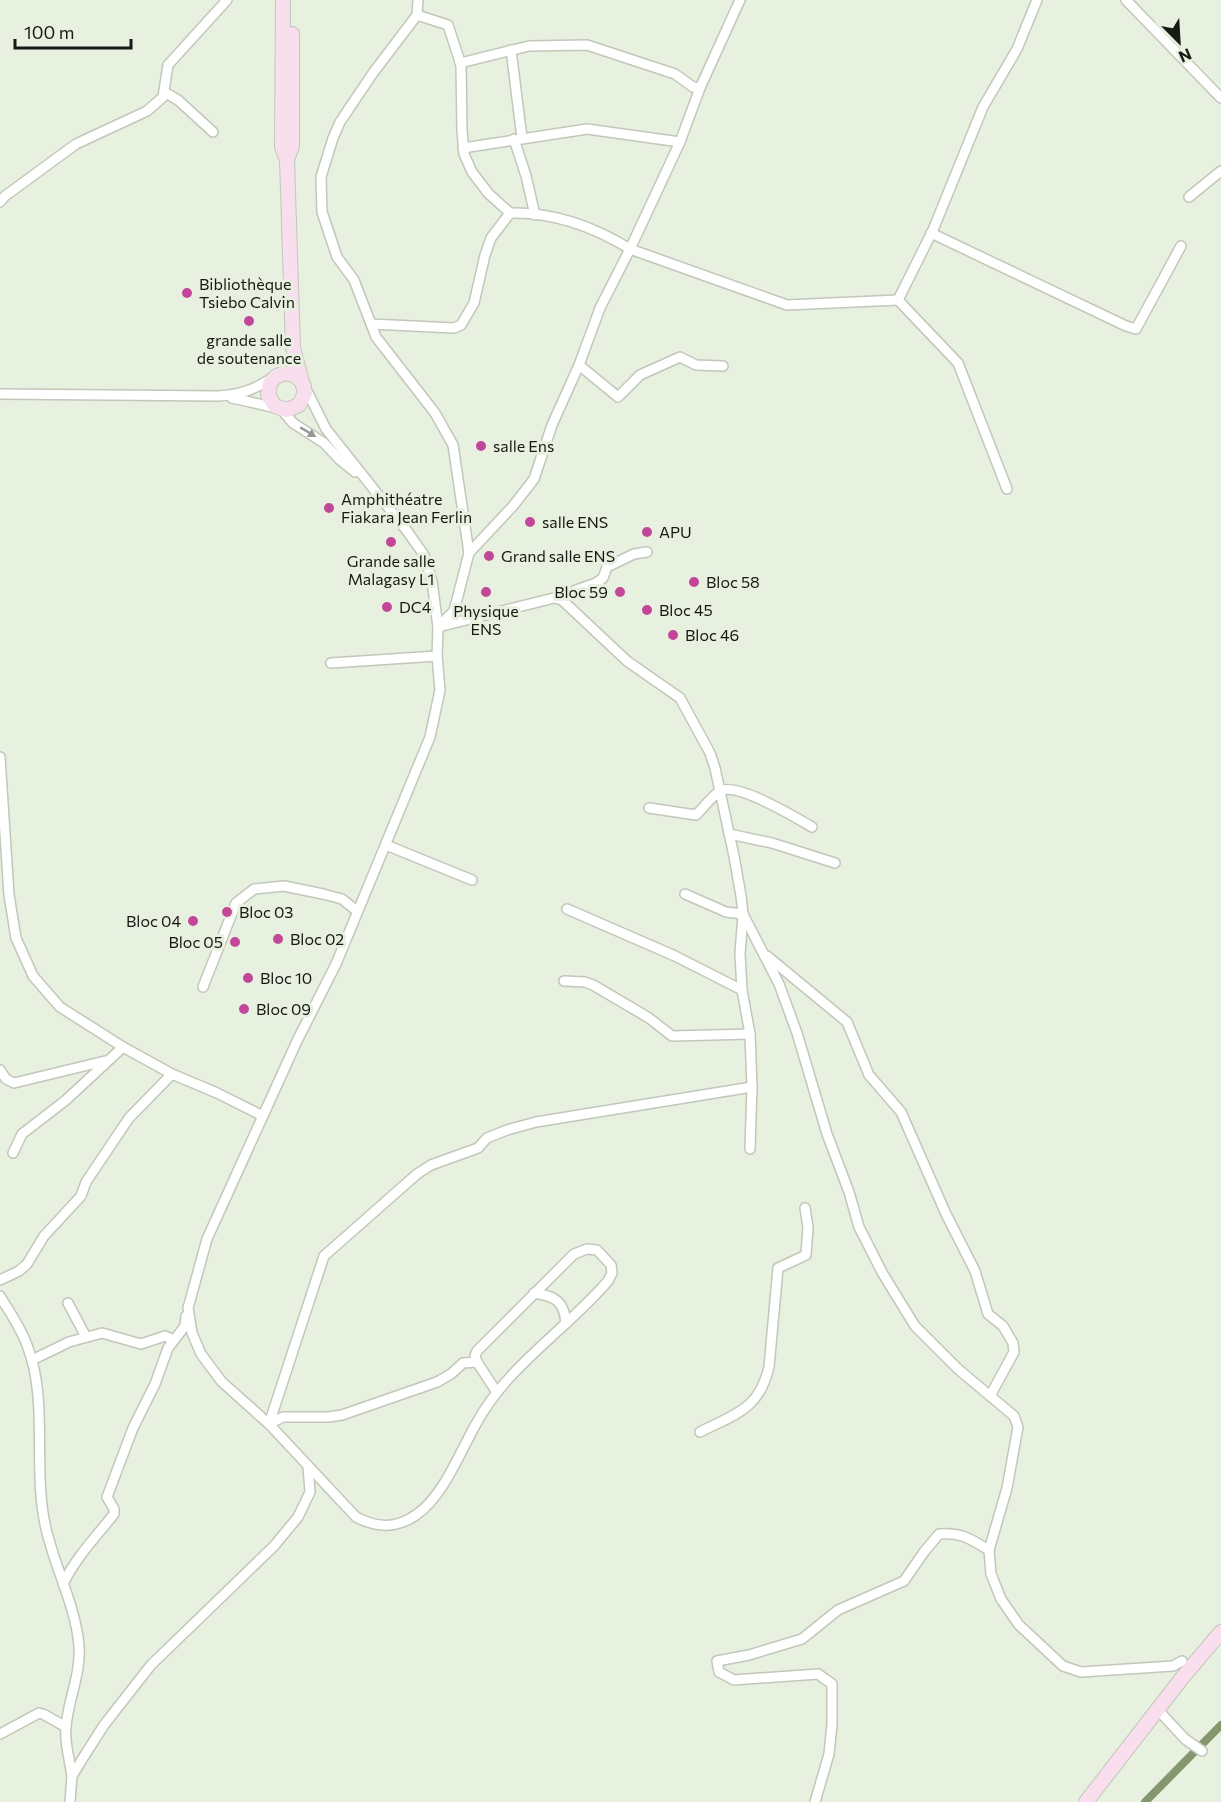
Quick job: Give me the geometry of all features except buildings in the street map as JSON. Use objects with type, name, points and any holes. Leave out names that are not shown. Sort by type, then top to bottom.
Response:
[{"type":"main road","points":[[283,0],[282,147],[287,160],[293,348],[304,386],[303,399],[299,405],[287,410],[275,406],[268,395],[270,383],[285,364],[293,348]]},
{"type":"main road","points":[[287,160],[292,146],[292,0]]},
{"type":"main road","points":[[274,378],[288,373],[301,380],[304,386]]},
{"type":"main road","points":[[1086,1802],[1221,1632]]},
{"type":"street","points":[[0,202],[76,144],[147,111],[163,97],[168,65],[228,0]]},
{"type":"street","points":[[418,0],[417,15],[373,73],[340,122],[321,177],[322,212],[337,257],[354,280],[376,337],[435,413],[453,444],[469,553],[454,611],[438,627]]},
{"type":"street","points":[[469,553],[513,506],[534,479],[552,425],[579,365],[600,308],[680,142],[700,88],[740,0]]},
{"type":"street","points":[[898,300],[931,233],[983,106],[1017,48],[1037,0]]},
{"type":"street","points":[[1126,0],[1221,98]]},
{"type":"street","points":[[417,15],[448,25],[460,63],[463,148],[472,172],[489,193],[510,213],[535,215],[587,226],[613,237],[630,249],[787,305],[898,300],[958,363],[1007,489]]},
{"type":"street","points":[[460,63],[529,46],[587,45],[675,74],[693,87],[700,88]]},
{"type":"street","points":[[511,50],[518,138],[535,215]]},
{"type":"street","points":[[164,92],[178,100],[213,132]]},
{"type":"street","points":[[463,148],[586,129],[680,142]]},
{"type":"street","points":[[1189,197],[1221,171]]},
{"type":"street","points":[[371,324],[454,328],[461,325],[474,303],[491,238],[510,213]]},
{"type":"street","points":[[931,233],[1136,329],[1181,246]]},
{"type":"street","points":[[579,365],[618,398],[640,375],[680,357],[696,365],[723,366]]},
{"type":"street","points":[[0,394],[238,395],[274,378]]},
{"type":"street","points":[[63,1584],[93,1537],[114,1514],[113,1507],[107,1499],[122,1452],[156,1384],[168,1348],[185,1326],[207,1239],[297,1041],[336,964],[386,845],[430,737],[440,690],[437,656],[438,627],[432,581],[424,555],[326,429],[304,386]]},
{"type":"street","points":[[218,396],[239,398],[281,409],[293,423],[319,439],[339,459],[367,481]]},
{"type":"street","points":[[438,627],[554,598],[596,583],[603,578],[607,567],[634,554],[648,552]]},
{"type":"street","points":[[554,598],[562,600],[627,661],[680,698],[710,753],[729,834],[743,914],[779,984],[859,1227],[910,1321],[945,1357],[1014,1416],[1018,1427],[1007,1488],[989,1550],[991,1574],[1001,1599],[1019,1625],[1063,1666],[1081,1672],[1173,1666],[1182,1661]]},
{"type":"street","points":[[332,663],[437,656]]},
{"type":"street","points":[[0,757],[9,895],[16,938],[33,976],[60,1007],[123,1047],[172,1074],[263,1116]]},
{"type":"street","points":[[649,808],[696,815],[720,792],[732,788],[774,806],[812,827]]},
{"type":"street","points":[[729,834],[772,843],[835,863]]},
{"type":"street","points":[[386,845],[472,880]]},
{"type":"street","points":[[203,987],[236,903],[254,890],[284,886],[342,899],[357,911]]},
{"type":"street","points":[[685,894],[726,912],[743,914]]},
{"type":"street","points":[[567,909],[675,956],[742,990]]},
{"type":"street","points":[[743,914],[740,954],[742,990],[750,1034],[752,1087],[750,1149]]},
{"type":"street","points":[[765,954],[847,1022],[869,1075],[901,1112],[946,1214],[975,1270],[988,1314],[1002,1326],[1013,1342],[1014,1352],[990,1396]]},
{"type":"street","points":[[564,981],[585,982],[593,985],[650,1018],[672,1036],[750,1034]]},
{"type":"street","points":[[13,1153],[22,1134],[66,1100],[123,1047]]},
{"type":"street","points":[[0,1070],[6,1079],[14,1083],[108,1060]]},
{"type":"street","points":[[0,1280],[19,1271],[27,1264],[44,1236],[81,1196],[86,1182],[129,1118],[172,1074]]},
{"type":"street","points":[[269,1424],[324,1256],[417,1174],[430,1165],[478,1148],[487,1138],[536,1122],[752,1087]]},
{"type":"street","points":[[700,1432],[743,1411],[766,1382],[778,1268],[806,1255],[808,1227],[805,1208]]},
{"type":"street","points":[[188,1308],[192,1333],[201,1354],[222,1382],[269,1424],[357,1517],[372,1525],[391,1525],[403,1522],[425,1509],[435,1497],[496,1391],[600,1290],[612,1273],[611,1265],[597,1250],[587,1249],[574,1254],[481,1346],[475,1356],[496,1391]]},
{"type":"street","points":[[534,1293],[549,1295],[559,1302],[565,1311],[566,1323]]},
{"type":"street","points":[[0,1296],[20,1330],[32,1360],[38,1396],[41,1496],[50,1549],[63,1584],[78,1644],[79,1670],[66,1727],[72,1776],[69,1802]]},
{"type":"street","points":[[68,1303],[86,1337]]},
{"type":"street","points":[[32,1360],[69,1342],[102,1333],[141,1344],[165,1336],[174,1340]]},
{"type":"street","points":[[269,1424],[283,1417],[342,1415],[437,1382],[451,1374],[463,1363],[477,1362]]},
{"type":"street","points":[[72,1776],[104,1725],[151,1665],[274,1546],[298,1517],[310,1492],[308,1467]]},
{"type":"street","points":[[815,1802],[829,1754],[832,1684],[818,1674],[734,1680],[719,1672],[717,1661],[749,1655],[802,1639],[838,1610],[904,1581],[924,1551],[939,1534],[954,1533],[989,1550]]},
{"type":"street","points":[[1158,1710],[1185,1738],[1199,1748]]},
{"type":"street","points":[[0,1734],[39,1713],[66,1727]]},
{"type":"waterway","points":[[1145,1802],[1221,1725]]},
{"type":"place","name":"Bibliothèque Tsiebo Calvin","points":[[187,293]]},
{"type":"place","name":"grande salle de soutenance","points":[[249,321]]},
{"type":"place","name":"salle Ens","points":[[481,446]]},
{"type":"place","name":"Amphithéatre Fiakara Jean Ferlin","points":[[329,508]]},
{"type":"place","name":"salle ENS","points":[[530,522]]},
{"type":"place","name":"APU","points":[[647,532]]},
{"type":"place","name":"Grande salle Malagasy L1","points":[[391,542]]},
{"type":"place","name":"Grand salle ENS","points":[[489,556]]},
{"type":"place","name":"Bloc 58","points":[[694,582]]},
{"type":"place","name":"Physique ENS","points":[[486,592]]},
{"type":"place","name":"Bloc 59","points":[[620,592]]},
{"type":"place","name":"DC4","points":[[387,607]]},
{"type":"place","name":"Bloc 45","points":[[647,610]]},
{"type":"place","name":"Bloc 46","points":[[673,635]]},
{"type":"place","name":"Bloc 03","points":[[227,912]]},
{"type":"place","name":"Bloc 04","points":[[193,921]]},
{"type":"place","name":"Bloc 02","points":[[278,939]]},
{"type":"place","name":"Bloc 05","points":[[235,942]]},
{"type":"place","name":"Bloc 10","points":[[248,978]]},
{"type":"place","name":"Bloc 09","points":[[244,1009]]}]
